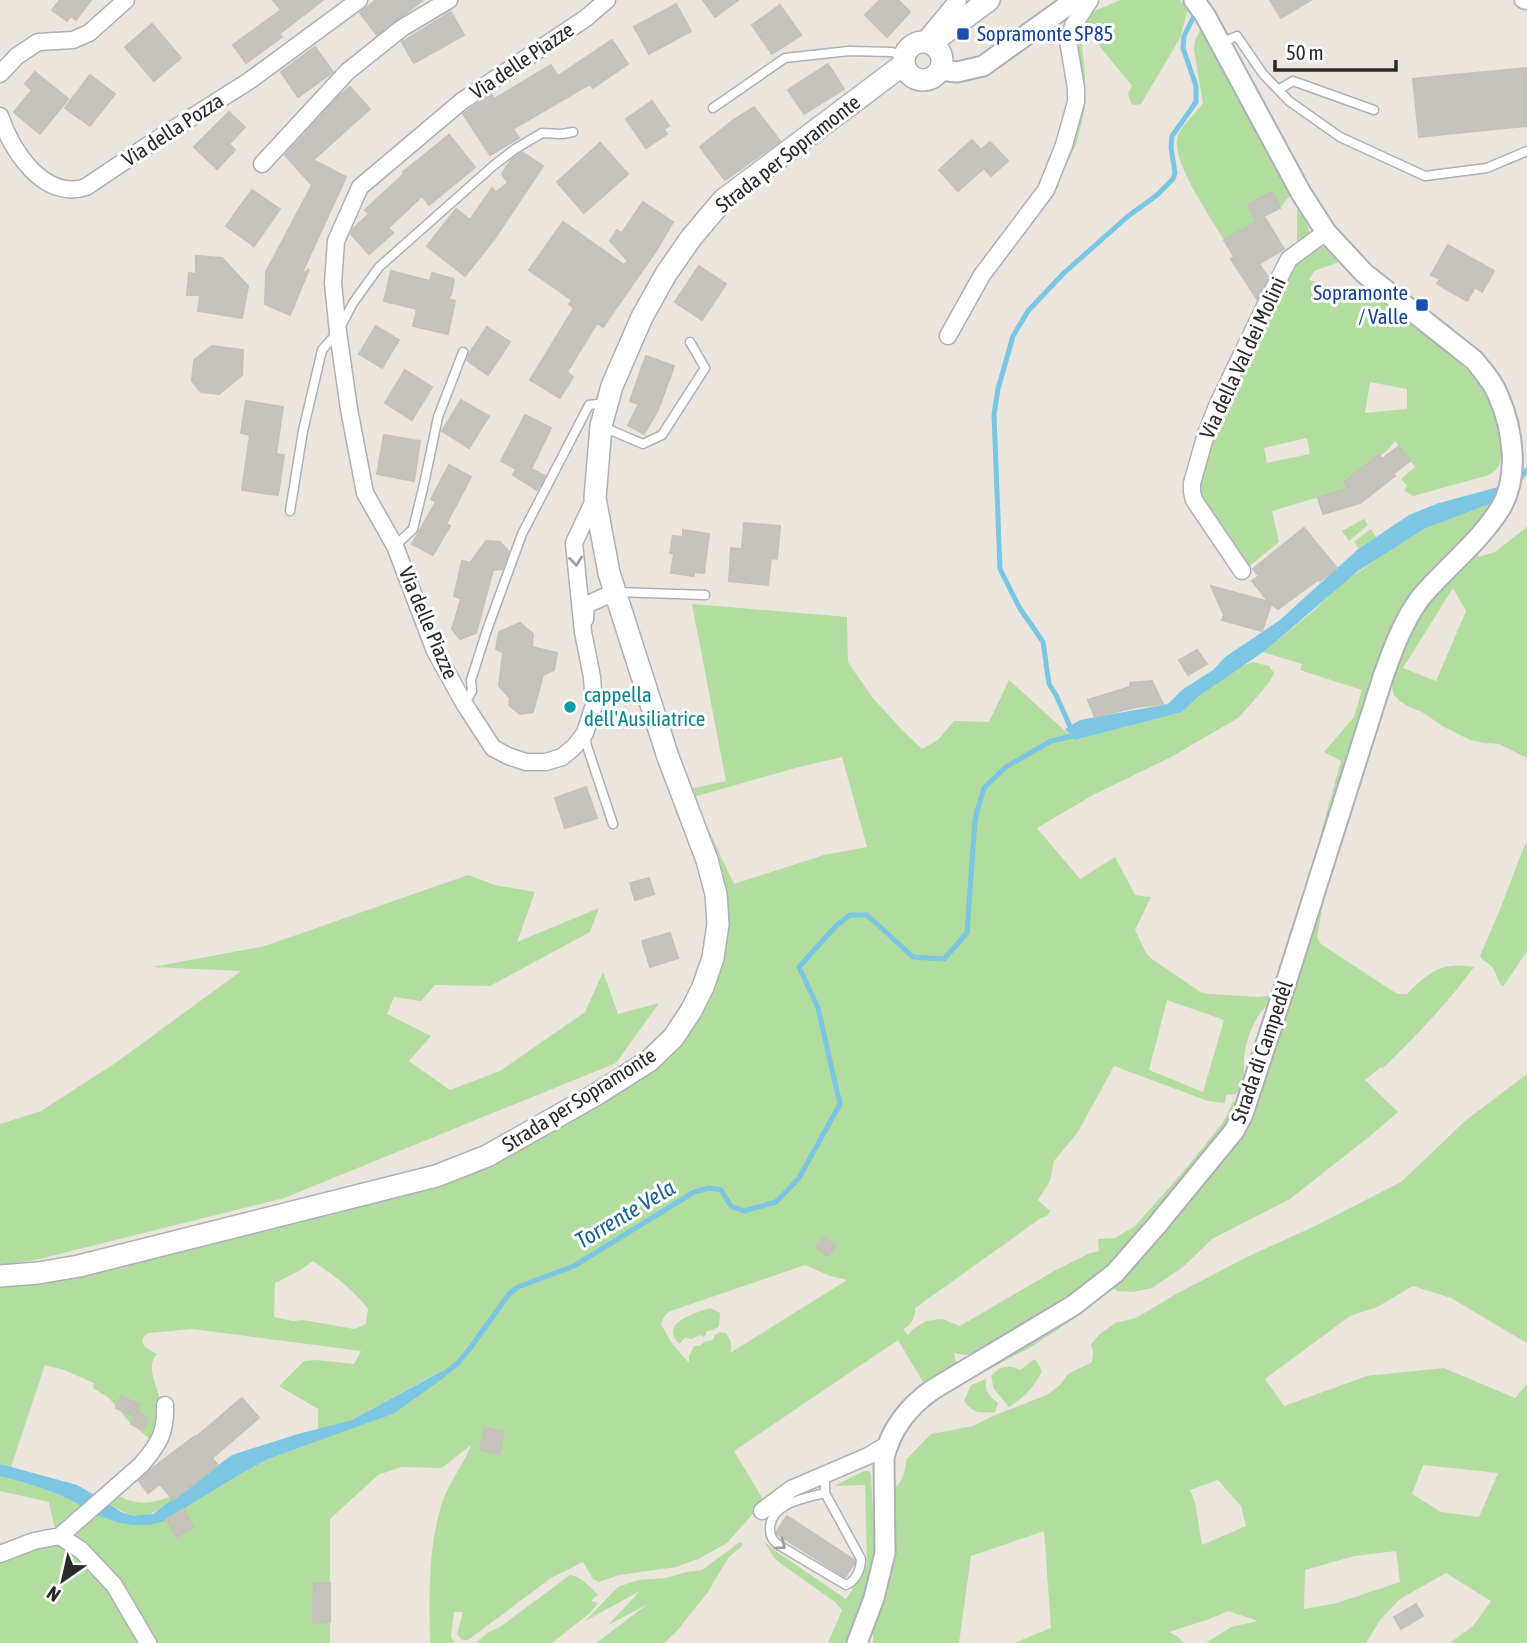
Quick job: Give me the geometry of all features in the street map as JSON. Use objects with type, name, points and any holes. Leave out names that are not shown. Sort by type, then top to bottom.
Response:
[{"type":"main road","points":[[927,42],[937,47],[943,62],[934,77],[925,80],[908,73],[904,60],[908,49],[915,43],[927,42],[989,0]]},
{"type":"main road","name":"Strada per Sopramonte","points":[[0,1276],[79,1266],[436,1177],[487,1156],[597,1094],[649,1061],[673,1038],[703,987],[713,958],[718,924],[716,894],[707,860],[668,757],[614,590],[595,498],[601,426],[612,386],[642,317],[666,274],[691,238],[723,200],[904,60]]},
{"type":"street","points":[[0,74],[17,56],[38,42],[73,40],[89,33],[126,0]]},
{"type":"street","name":"Via della Pozza","points":[[0,116],[11,144],[30,168],[45,180],[65,189],[86,187],[249,81],[359,0]]},
{"type":"street","points":[[262,164],[348,71],[402,28],[449,0]]},
{"type":"street","name":"Via delle Piazze","points":[[585,733],[562,757],[545,762],[526,762],[493,748],[465,705],[435,651],[395,546],[365,493],[349,409],[333,283],[336,241],[360,187],[462,101],[586,18],[607,0]]},
{"type":"street","points":[[927,42],[958,0]]},
{"type":"street","points":[[940,70],[957,72],[983,66],[1075,0]]},
{"type":"street","points":[[948,336],[982,275],[1046,190],[1064,145],[1076,102],[1068,41],[1073,26],[1090,0]]},
{"type":"street","points":[[1194,0],[1222,43],[1259,117],[1326,232]]},
{"type":"street","name":"Strada di Campedèl","points":[[857,1643],[874,1598],[885,1553],[884,1458],[887,1444],[904,1415],[916,1401],[1074,1305],[1115,1273],[1234,1131],[1243,1114],[1396,642],[1412,608],[1485,529],[1501,508],[1507,494],[1511,476],[1510,435],[1498,395],[1488,377],[1474,360],[1364,273],[1326,232]]},
{"type":"street","name":"Via della Val dei Molini","points":[[1242,571],[1194,500],[1192,483],[1217,406],[1289,258],[1326,232]]},
{"type":"street","points":[[585,733],[594,705],[574,543],[595,498]]},
{"type":"street","points":[[583,632],[586,605],[614,590]]},
{"type":"street","points":[[0,1554],[34,1541],[60,1536],[103,1500],[151,1453],[166,1422],[165,1405]]},
{"type":"street","points":[[762,1511],[790,1489],[868,1456],[887,1444]]},
{"type":"street","points":[[60,1536],[81,1550],[114,1585],[148,1643]]},
{"type":"lane","points":[[1222,43],[1237,36],[1263,74],[1289,101],[1340,137],[1425,176],[1488,168],[1527,151]]},
{"type":"lane","points":[[713,108],[785,58],[849,51],[892,52],[904,60]]},
{"type":"lane","points":[[1278,90],[1293,81],[1374,110]]},
{"type":"lane","points":[[290,511],[303,431],[322,350],[338,332],[353,303],[379,267],[515,149],[542,133],[573,132]]},
{"type":"lane","points":[[601,426],[642,444],[662,435],[705,368],[690,342]]},
{"type":"lane","points":[[395,546],[413,529],[438,417],[463,352]]},
{"type":"lane","points":[[465,705],[472,691],[471,680],[487,630],[522,534],[589,405],[607,403]]},
{"type":"lane","points":[[614,590],[705,595]]},
{"type":"lane","points":[[585,733],[587,747],[613,824]]},
{"type":"lane","points":[[825,1475],[825,1493],[861,1559],[855,1579],[846,1585],[777,1544],[770,1534],[771,1521],[781,1508],[794,1501],[825,1493]]},
{"type":"green space","points":[[1121,0],[1180,0],[1188,9],[1180,38],[1141,104],[1134,105],[1128,93],[1132,86],[1088,32],[1082,44],[1085,109],[1076,145],[1061,171],[1058,188],[1055,190],[1052,188],[1071,134],[1072,44],[1089,13]]},
{"type":"green space","points":[[1201,27],[1292,193],[1280,208],[1271,192],[1248,205],[1256,221],[1224,240],[1184,171],[1177,143],[1181,129],[1203,103],[1194,50]]},
{"type":"green space","points":[[1297,208],[1309,232],[1297,243]]},
{"type":"green space","points":[[1317,245],[1324,247],[1339,262],[1314,271],[1309,280],[1340,290],[1382,298],[1446,350],[1473,377],[1493,409],[1501,448],[1500,460],[1496,470],[1489,475],[1413,496],[1404,490],[1407,486],[1401,479],[1415,467],[1395,441],[1387,451],[1344,481],[1349,488],[1272,511],[1279,542],[1247,568],[1201,505],[1197,484],[1224,402],[1291,267]],"holes":[[[1370,382],[1407,389],[1407,409],[1365,413]],[[1307,438],[1310,454],[1267,463],[1264,448]]]},
{"type":"green space","points":[[1492,503],[1478,524],[1417,586],[1398,616],[1320,848],[1321,833],[1341,761],[1324,752],[1354,717],[1362,690],[1300,670],[1302,664],[1263,652],[1344,582],[1387,552],[1424,529]]},
{"type":"green space","points":[[1364,519],[1368,525],[1349,541],[1342,531]]},
{"type":"green space","points":[[1527,527],[1527,758],[1499,744],[1470,740],[1444,727],[1400,701],[1392,688],[1401,654],[1422,612],[1475,551],[1479,557],[1495,552]],"holes":[[[1453,588],[1466,611],[1436,681],[1403,668]]]},
{"type":"green space","points":[[1371,529],[1376,537],[1359,549],[1354,542]]},
{"type":"green space","points":[[692,604],[847,617],[848,662],[872,697],[922,749],[938,740],[954,721],[989,722],[1009,680],[1075,740],[1182,712],[1238,668],[1252,662],[1269,666],[1274,673],[1270,681],[1238,718],[1037,828],[1080,879],[1115,857],[1135,895],[1151,897],[1135,930],[1146,953],[1152,959],[1202,993],[1258,997],[1273,995],[1257,1017],[1249,1036],[1244,1057],[1243,1084],[1236,1094],[1226,1095],[1225,1103],[1208,1101],[1114,1066],[1078,1132],[1054,1161],[1050,1181],[1038,1200],[1050,1211],[1047,1216],[915,1308],[912,1321],[903,1329],[908,1335],[926,1321],[942,1319],[960,1326],[1054,1271],[1099,1251],[1098,1239],[1115,1238],[1135,1226],[1183,1172],[1225,1119],[1233,1102],[1238,1099],[1218,1137],[1139,1234],[1107,1268],[1058,1305],[977,1352],[965,1355],[954,1353],[957,1366],[923,1382],[898,1340],[734,1451],[764,1501],[727,1543],[698,1559],[676,1567],[619,1575],[599,1582],[593,1579],[583,1562],[551,1578],[468,1640],[462,1640],[457,1634],[463,1612],[454,1612],[451,1636],[454,1643],[430,1643],[430,1572],[437,1520],[445,1495],[471,1445],[442,1468],[401,1467],[378,1475],[330,1519],[330,1643],[154,1643],[72,1534],[94,1514],[116,1522],[164,1521],[268,1459],[393,1414],[439,1372],[352,1420],[318,1429],[318,1409],[279,1386],[304,1361],[354,1364],[361,1351],[192,1329],[149,1333],[142,1341],[145,1347],[157,1354],[153,1359],[152,1371],[160,1403],[154,1442],[131,1424],[109,1398],[93,1388],[94,1383],[45,1365],[11,1467],[0,1464],[0,1283],[95,1272],[412,1194],[463,1177],[502,1160],[690,1031],[706,1005],[718,976],[726,945],[728,914],[689,789],[726,781]],"holes":[[[842,757],[867,847],[824,855],[734,884],[693,797]],[[1167,1000],[1224,1020],[1203,1092],[1149,1070]],[[313,1261],[335,1277],[368,1309],[366,1324],[354,1329],[274,1317],[275,1283]],[[805,1265],[847,1280],[730,1353],[730,1341],[726,1333],[721,1332],[715,1335],[713,1340],[694,1346],[689,1363],[671,1342],[661,1324],[668,1312]]]},
{"type":"green space","points":[[1527,842],[1527,951],[1502,986],[1492,967],[1480,956]]},
{"type":"green space","points":[[468,875],[495,885],[535,892],[517,942],[599,908],[590,932],[490,986],[435,985],[421,1001],[394,997],[387,1014],[431,1036],[409,1061],[450,1090],[500,1071],[585,1012],[603,972],[618,1014],[659,1003],[616,1063],[284,1198],[35,1260],[0,1265],[0,1124],[41,1111],[117,1062],[241,971],[152,967],[265,946]]},
{"type":"green space","points":[[1323,902],[1317,937],[1321,944],[1397,994],[1407,994],[1429,974],[1445,967],[1474,967],[1419,1032],[1383,1068],[1365,1080],[1398,1112],[1290,1199],[1212,1239],[1183,1267],[1152,1288],[1133,1292],[1117,1291],[1113,1288],[1031,1347],[954,1387],[1048,1330],[1234,1145],[1289,1008]]},
{"type":"green space","points":[[1527,1074],[1527,1343],[1451,1298],[1413,1286],[1377,1307],[1350,1316],[1265,1379],[1284,1406],[1367,1376],[1444,1368],[1515,1398],[1527,1384],[1527,1643],[1450,1643],[1473,1626],[1491,1601],[1446,1573],[1400,1599],[1380,1620],[1366,1643],[1206,1643],[1231,1627],[1258,1621],[1228,1611],[1169,1632],[1184,1643],[1014,1643],[1051,1628],[1044,1531],[971,1556],[959,1643],[873,1643],[873,1626],[893,1567],[895,1483],[897,1487],[903,1477],[907,1459],[931,1434],[973,1426],[1047,1395],[1060,1385],[1068,1374],[1092,1362],[1091,1344],[1115,1323],[1136,1318],[1247,1257],[1401,1182],[1465,1121]],"holes":[[[1423,1465],[1498,1473],[1479,1517],[1441,1512],[1412,1494]],[[1218,1480],[1241,1506],[1246,1526],[1202,1545],[1195,1502],[1190,1490]],[[1396,1551],[1400,1582],[1337,1603],[1304,1609],[1305,1570],[1354,1556]]]},
{"type":"green space","points":[[710,1308],[720,1313],[719,1326],[707,1331],[704,1337],[699,1335],[692,1339],[685,1338],[679,1344],[673,1330],[676,1325],[688,1316]]},
{"type":"green space","points":[[1035,1359],[1042,1371],[1039,1377],[1024,1395],[1009,1407],[994,1389],[991,1376],[1004,1367],[1020,1370]]},
{"type":"green space","points":[[986,1379],[988,1392],[998,1403],[995,1412],[977,1412],[964,1401],[971,1385]]},
{"type":"green space","points":[[864,1471],[871,1474],[874,1516],[874,1558],[870,1580],[848,1643],[828,1643],[842,1610],[835,1602],[774,1558],[764,1541],[846,1599],[867,1564],[865,1485],[834,1486]]},
{"type":"green space","points":[[0,1476],[54,1493],[84,1508],[55,1530],[49,1502],[0,1491]]},
{"type":"green space","points":[[118,1496],[138,1502],[170,1497],[173,1500],[148,1515],[134,1516],[108,1503]]},
{"type":"green space","points":[[55,1542],[93,1567],[142,1643],[0,1643],[0,1559]]},
{"type":"green space","points":[[740,1542],[743,1545],[728,1558],[708,1592],[664,1643],[596,1643],[648,1604],[608,1625],[640,1591],[585,1621],[618,1587],[638,1580],[666,1578],[702,1570]]},
{"type":"green space","points":[[570,1575],[592,1588],[598,1595],[591,1601],[598,1603],[590,1613],[552,1643],[475,1643],[500,1627]]},
{"type":"water","points":[[1498,487],[1492,503],[1424,529],[1358,571],[1266,650],[1199,696],[1182,712],[1075,740],[1065,729],[1080,720],[1168,704],[1182,690],[1213,670],[1225,657],[1280,620],[1357,550],[1409,515],[1436,504]]},
{"type":"water","points":[[440,1372],[446,1372],[445,1377],[393,1414],[268,1459],[164,1521],[150,1525],[132,1525],[94,1514],[108,1503],[121,1512],[134,1516],[153,1514],[232,1455],[352,1420]]},
{"type":"water","points":[[0,1464],[77,1485],[98,1497],[84,1508],[54,1493],[0,1476]]},
{"type":"building","points":[[60,0],[91,0],[76,20],[71,16],[67,21],[52,10]]},
{"type":"building","points":[[273,0],[323,0],[279,34],[282,37],[246,63],[233,45],[281,10]]},
{"type":"building","points":[[376,0],[423,0],[377,35],[360,13]]},
{"type":"building","points":[[703,0],[738,0],[715,17]]},
{"type":"building","points":[[880,0],[898,0],[910,12],[887,37],[865,15]]},
{"type":"building","points":[[1270,0],[1311,0],[1281,18]]},
{"type":"building","points":[[676,4],[691,31],[649,54],[634,27]]},
{"type":"building","points":[[780,5],[801,35],[772,54],[752,25]]},
{"type":"building","points":[[451,12],[464,35],[414,63],[402,42]]},
{"type":"building","points":[[152,24],[181,58],[154,81],[125,47]]},
{"type":"building","points":[[612,40],[628,64],[593,88],[590,84],[513,129],[519,138],[490,155],[463,114],[491,94],[494,99],[551,65],[558,76]]},
{"type":"building","points":[[315,47],[333,72],[298,97],[281,72]]},
{"type":"building","points":[[828,64],[844,89],[804,114],[788,90]]},
{"type":"building","points":[[1527,68],[1527,126],[1419,137],[1413,79]]},
{"type":"building","points":[[35,72],[68,99],[40,134],[14,112],[32,90],[25,84]]},
{"type":"building","points":[[90,75],[115,94],[90,126],[65,108]]},
{"type":"building","points":[[350,87],[370,109],[313,160],[346,177],[300,277],[309,269],[290,315],[265,304],[266,272],[312,185],[285,155]]},
{"type":"building","points":[[652,101],[669,126],[664,129],[667,134],[646,148],[626,119]]},
{"type":"building","points":[[754,107],[780,141],[725,180],[700,147]]},
{"type":"building","points":[[229,112],[245,127],[229,144],[235,150],[217,169],[194,147]]},
{"type":"building","points":[[449,135],[475,167],[429,205],[422,196],[388,228],[393,233],[369,254],[351,234],[369,214],[365,210],[404,174],[403,172]]},
{"type":"building","points":[[972,140],[981,150],[990,142],[1008,161],[991,176],[984,168],[958,191],[939,170]]},
{"type":"building","points":[[600,143],[628,174],[584,213],[557,182]]},
{"type":"building","points":[[522,152],[543,166],[495,238],[465,276],[427,246],[456,209],[470,220],[492,188],[496,192],[508,183],[502,174],[511,160]]},
{"type":"building","points":[[252,190],[280,209],[254,246],[226,226]]},
{"type":"building","points":[[1272,192],[1280,208],[1264,216],[1284,249],[1259,264],[1268,277],[1257,299],[1231,259],[1234,257],[1224,240],[1262,218],[1256,221],[1248,205]]},
{"type":"building","points":[[643,202],[673,222],[603,327],[597,323],[567,372],[573,377],[560,398],[530,380],[574,308],[569,304],[572,300],[529,270],[563,222],[624,265],[628,261],[610,241],[617,230],[622,233]]},
{"type":"building","points":[[1448,245],[1494,271],[1482,292],[1475,287],[1467,301],[1437,284],[1440,279],[1431,275]]},
{"type":"building","points":[[196,256],[222,258],[248,286],[242,318],[198,311],[200,295],[187,295],[189,273],[196,274]]},
{"type":"building","points":[[699,266],[726,284],[702,320],[675,302]]},
{"type":"building","points":[[391,271],[430,281],[432,273],[454,279],[451,295],[447,299],[455,301],[448,334],[413,326],[417,309],[384,301]]},
{"type":"building","points":[[376,326],[399,340],[382,368],[359,354]]},
{"type":"building","points":[[487,327],[510,342],[488,375],[467,360]]},
{"type":"building","points":[[212,346],[243,350],[242,375],[219,394],[201,392],[192,381],[194,360]]},
{"type":"building","points":[[646,356],[674,366],[658,410],[644,434],[628,425],[639,404],[630,401]]},
{"type":"building","points":[[405,370],[432,387],[412,420],[385,403]]},
{"type":"building","points":[[461,400],[489,416],[469,448],[442,431]]},
{"type":"building","points":[[246,401],[283,407],[276,454],[284,455],[278,495],[242,490],[250,435],[241,433]]},
{"type":"building","points":[[525,415],[551,428],[531,469],[545,476],[537,490],[513,475],[516,469],[501,461]]},
{"type":"building","points":[[384,435],[420,441],[414,481],[377,474]]},
{"type":"building","points":[[1399,446],[1410,461],[1393,474],[1395,476],[1360,503],[1323,514],[1318,498],[1349,488],[1344,482],[1379,455],[1382,459]]},
{"type":"building","points":[[449,465],[471,477],[446,524],[450,526],[433,555],[412,544],[436,502],[431,499]]},
{"type":"building","points":[[744,523],[780,526],[777,559],[771,558],[768,585],[729,581],[731,548],[742,549]]},
{"type":"building","points":[[1304,528],[1337,568],[1278,609],[1271,604],[1262,631],[1222,620],[1224,615],[1211,586],[1269,602],[1252,581],[1259,576],[1253,569]]},
{"type":"building","points":[[683,530],[709,534],[704,573],[694,572],[694,576],[671,573],[673,536],[683,537]]},
{"type":"building","points":[[486,541],[500,542],[509,552],[502,569],[493,570],[476,633],[460,639],[452,629],[461,599],[454,596],[462,561],[470,563]]},
{"type":"building","points":[[520,623],[533,634],[532,647],[557,653],[554,670],[543,675],[533,712],[520,714],[509,705],[510,698],[499,686],[503,653],[496,649],[499,632]]},
{"type":"building","points":[[1197,650],[1207,664],[1188,675],[1179,660]]},
{"type":"building","points":[[1152,681],[1163,704],[1136,707],[1095,717],[1088,700],[1130,687],[1130,683]]},
{"type":"building","points":[[586,787],[597,818],[565,828],[555,798]]},
{"type":"building","points":[[649,878],[654,894],[635,900],[630,883]]},
{"type":"building","points":[[670,933],[678,958],[650,967],[642,941]]},
{"type":"building","points":[[825,1237],[836,1246],[827,1256],[816,1246]]},
{"type":"building","points":[[121,1396],[140,1405],[135,1416],[116,1408]]},
{"type":"building","points":[[242,1398],[259,1418],[212,1458],[218,1465],[173,1500],[160,1484],[148,1493],[139,1481]]},
{"type":"building","points":[[137,1412],[148,1418],[143,1429],[131,1424]]},
{"type":"building","points":[[485,1428],[504,1432],[499,1454],[480,1450]]},
{"type":"building","points":[[184,1509],[193,1527],[176,1537],[167,1519]]},
{"type":"building","points":[[787,1516],[854,1560],[845,1577],[777,1534]]},
{"type":"building","points":[[314,1583],[330,1583],[330,1622],[313,1623]]},
{"type":"building","points":[[1416,1604],[1423,1616],[1401,1629],[1394,1617]]},
{"type":"waterway","points":[[1073,733],[1049,684],[1043,642],[1019,607],[1000,569],[994,415],[998,389],[1013,336],[1028,311],[1064,273],[1173,179],[1175,173],[1172,136],[1196,102],[1196,86],[1183,48],[1184,36],[1194,16]]},
{"type":"waterway","points":[[1519,480],[1527,470]]},
{"type":"waterway","name":"Torrente Vela","points":[[441,1376],[458,1363],[509,1294],[518,1287],[574,1266],[694,1192],[709,1188],[721,1190],[731,1206],[744,1211],[776,1202],[799,1178],[840,1104],[818,1008],[799,967],[835,927],[850,915],[867,915],[913,957],[944,959],[967,933],[975,819],[984,788],[1006,767],[1051,741],[1077,735]]},
{"type":"place","name":"Sopramonte SP85","points":[[963,34]]},
{"type":"place","name":"Sopramonte / Valle","points":[[1422,305]]},
{"type":"place","name":"cappella dell'Ausiliatrice","points":[[570,707]]}]
